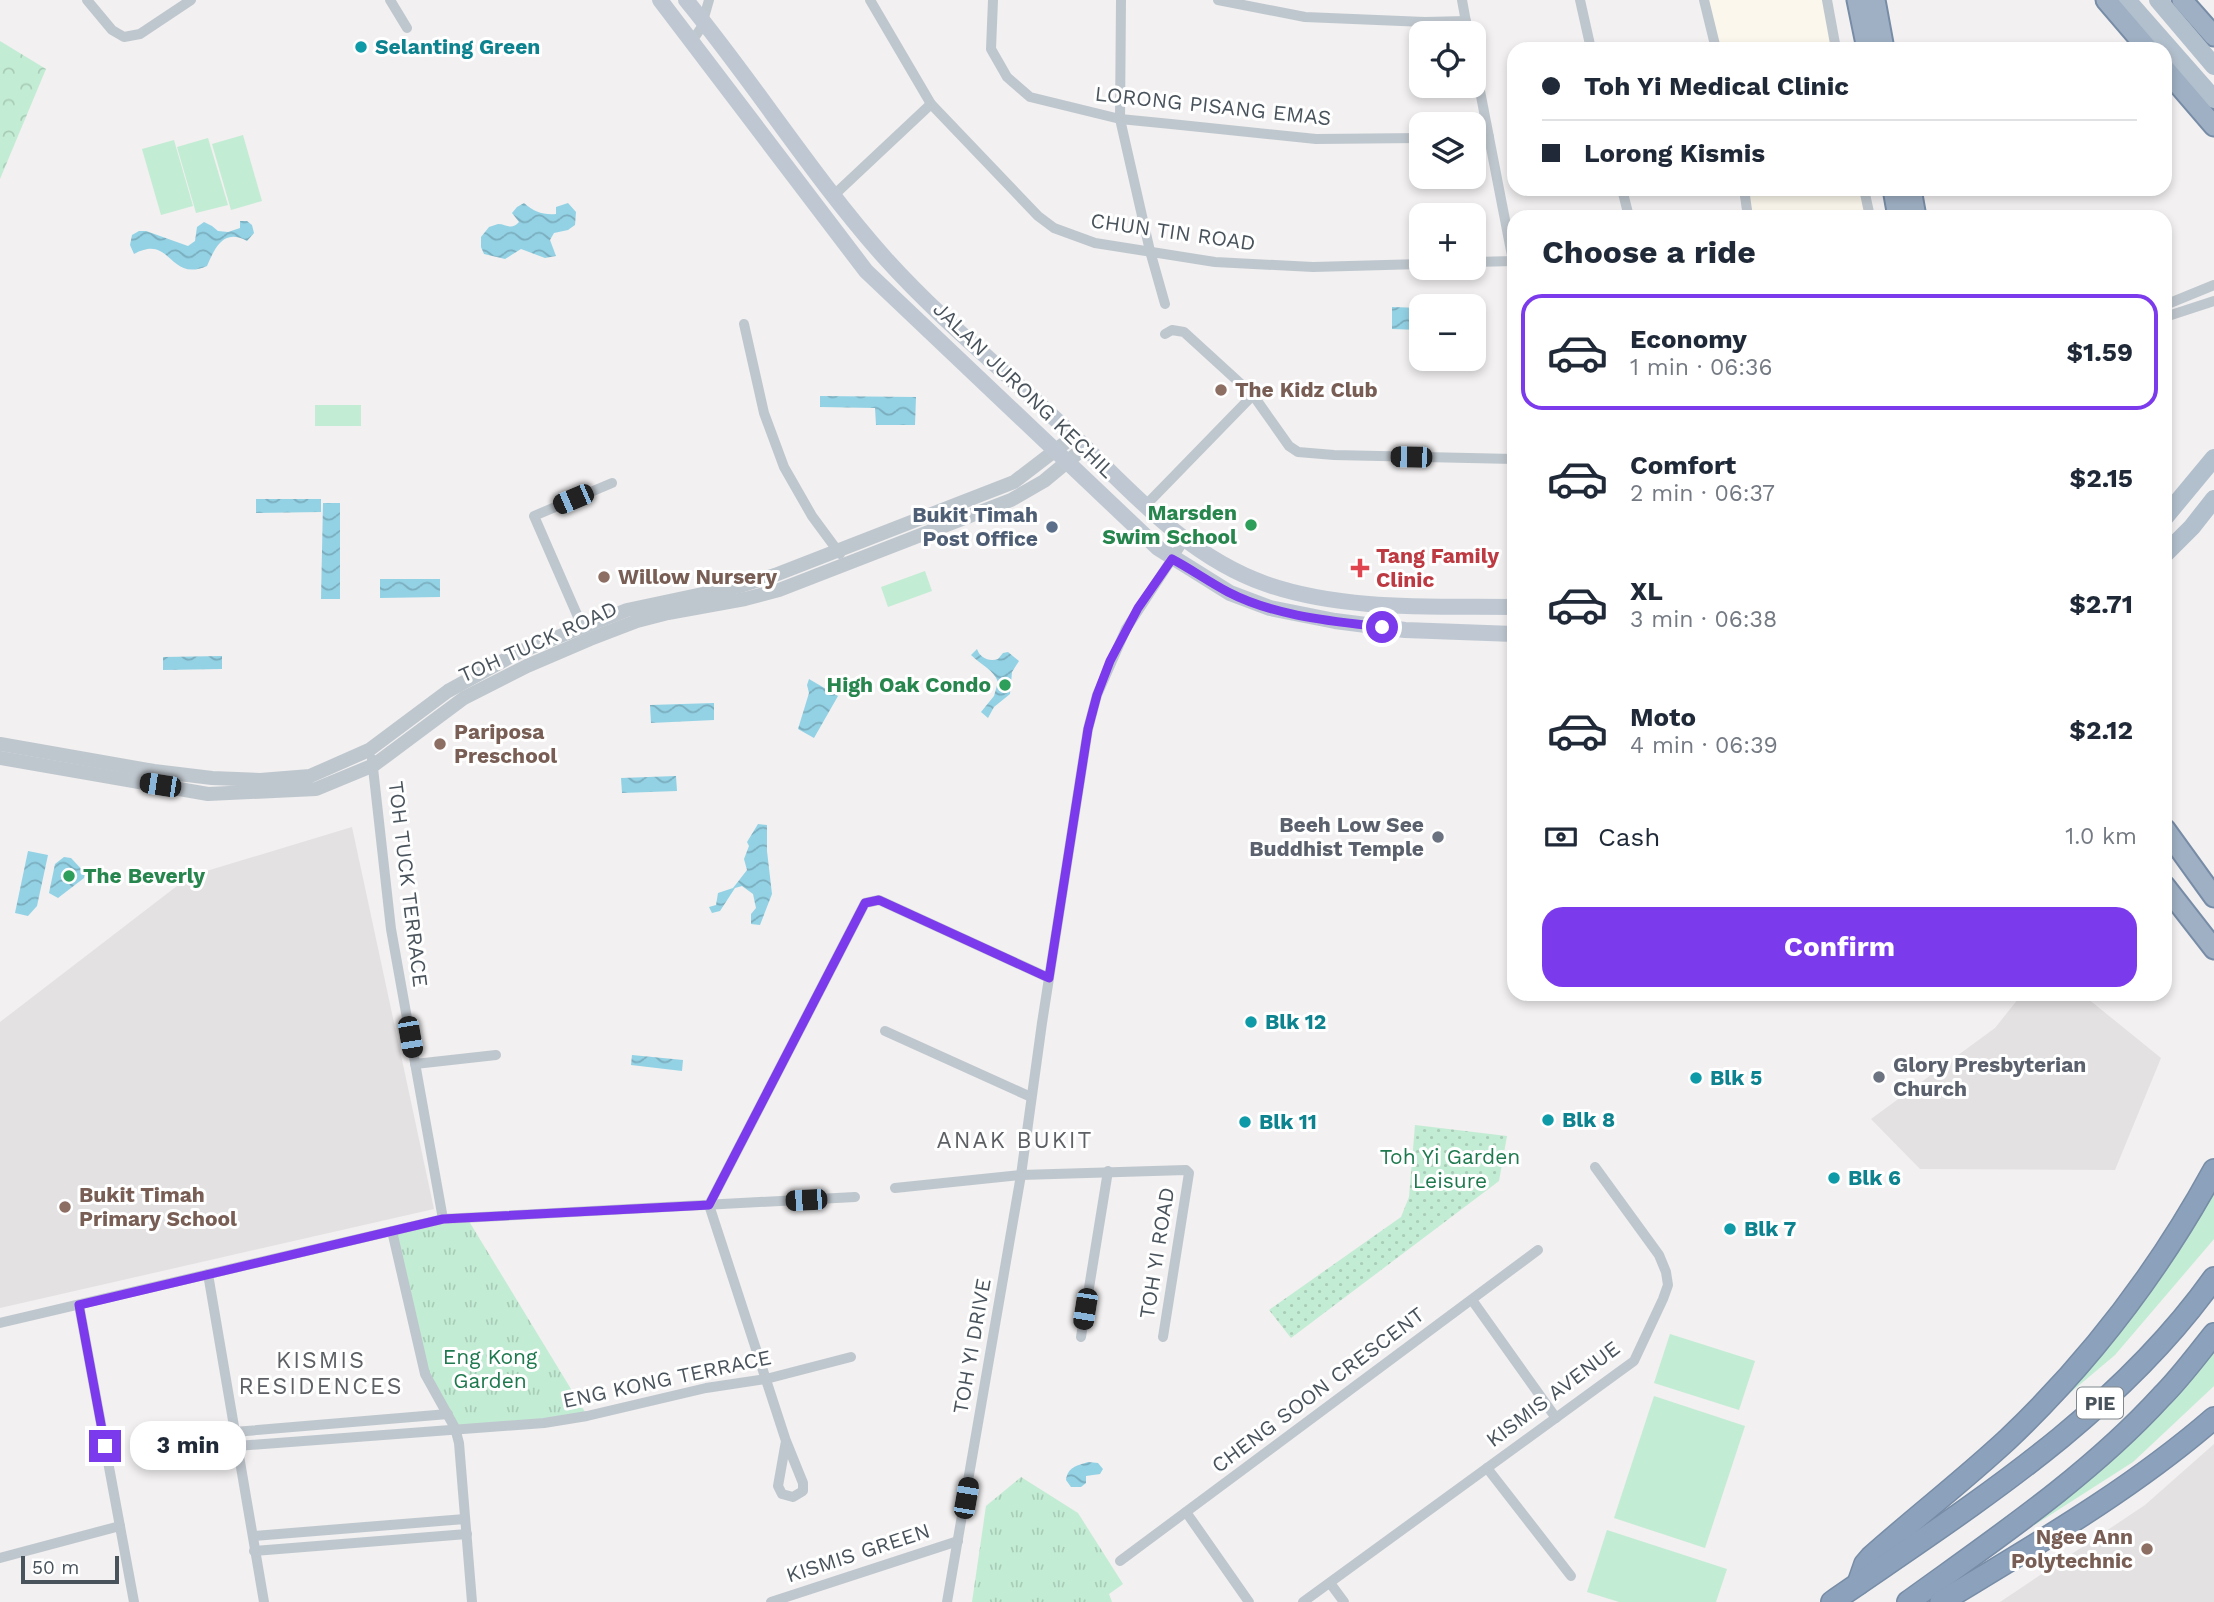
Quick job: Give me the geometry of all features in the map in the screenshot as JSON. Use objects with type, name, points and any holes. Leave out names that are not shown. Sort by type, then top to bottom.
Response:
[{"type":"highway","points":[[1857,0],[1866,42]]},
{"type":"highway","points":[[1875,0],[1883,42]]},
{"type":"highway","points":[[2106,0],[2142,42]]},
{"type":"highway","points":[[2182,0],[2214,36]]},
{"type":"highway","points":[[2172,77],[2214,126]]},
{"type":"highway","points":[[2172,839],[2214,897]]},
{"type":"highway","points":[[2172,895],[2214,949]]},
{"type":"highway","points":[[1858,1584],[1865,1564],[1871,1557],[2009,1438],[2081,1363],[2138,1290],[2186,1222],[2214,1170]]},
{"type":"highway","name":"PIE","points":[[1832,1602],[1930,1533],[1968,1510],[2058,1441],[2164,1340],[2214,1278]]},
{"type":"highway","name":"PIE","points":[[1908,1602],[2091,1464],[2162,1397],[2214,1334]]},
{"type":"highway","points":[[1941,1602],[2089,1511],[2173,1454],[2214,1418]]},
{"type":"main road","name":"JALAN JURONG KECHIL","points":[[660,0],[866,271],[1128,521],[1172,559],[1230,593],[1270,608],[1405,630],[1507,634]]},
{"type":"main road","name":"JALAN JURONG KECHIL","points":[[686,0],[833,196],[925,301],[1080,442],[1144,507],[1185,539],[1233,570],[1294,593],[1342,601],[1507,607]]},
{"type":"main road","points":[[2127,0],[2164,42]]},
{"type":"main road","points":[[2158,0],[2214,66]]},
{"type":"main road","points":[[2172,51],[2214,99]]},
{"type":"main road","points":[[2172,508],[2214,457]]},
{"type":"main road","points":[[2172,547],[2214,499]]},
{"type":"street","points":[[87,0],[112,30],[124,37],[140,34],[191,0]]},
{"type":"street","points":[[390,0],[407,28]]},
{"type":"street","points":[[692,41],[703,21],[709,0]]},
{"type":"street","name":"CHUN TIN ROAD","points":[[870,0],[931,104],[1038,216],[1054,228],[1095,243],[1215,262],[1312,267],[1409,264]]},
{"type":"street","name":"LORONG PISANG EMAS","points":[[993,0],[991,49],[1007,77],[1030,97],[1120,119],[1316,139],[1409,138]]},
{"type":"street","points":[[1121,0],[1120,119],[1165,304]]},
{"type":"street","points":[[1218,0],[1305,17],[1409,21]]},
{"type":"street","points":[[1462,0],[1466,21]]},
{"type":"street","points":[[1580,0],[1589,42]]},
{"type":"street","points":[[1704,0],[1714,42]]},
{"type":"street","points":[[1827,0],[1835,42]]},
{"type":"street","points":[[1481,98],[1507,226]]},
{"type":"street","points":[[833,196],[931,104]]},
{"type":"street","points":[[1486,262],[1507,261]]},
{"type":"street","points":[[2172,302],[2214,285]]},
{"type":"street","points":[[2172,315],[2214,301]]},
{"type":"street","points":[[744,324],[764,413],[783,467],[812,516],[841,556]]},
{"type":"street","points":[[1165,334],[1172,330],[1184,332],[1253,395],[1289,446],[1298,452],[1507,459]]},
{"type":"street","points":[[1144,507],[1253,395]]},
{"type":"street","name":"TOH TUCK ROAD","points":[[371,758],[459,684],[519,652],[627,610],[740,586],[1012,500],[1044,481],[1062,456],[1080,442]]},
{"type":"street","name":"TOH TUCK ROAD","points":[[582,626],[534,516],[612,483]]},
{"type":"street","name":"TOH YI DRIVE","points":[[947,1602],[1021,1175],[1088,729],[1097,695],[1125,629],[1185,539]]},
{"type":"street","name":"TOH TUCK ROAD","points":[[0,758],[112,771],[212,778],[260,780],[310,776],[371,758],[454,704],[527,666],[568,649],[637,621],[745,600],[779,590],[841,556]]},
{"type":"street","name":"TOH TUCK ROAD","points":[[0,744],[112,771]]},
{"type":"street","name":"TOH TUCK TERRACE","points":[[371,758],[391,929],[443,1219]]},
{"type":"street","points":[[786,1441],[709,1205],[865,903],[879,900],[1049,978]]},
{"type":"street","points":[[884,1031],[1031,1097]]},
{"type":"street","points":[[415,1064],[496,1055]]},
{"type":"street","name":"KISMIS AVENUE","points":[[1303,1602],[1634,1361],[1668,1285],[1666,1272],[1659,1255],[1595,1167]]},
{"type":"street","name":"TOH YI ROAD","points":[[895,1188],[1021,1175],[1186,1170],[1189,1173],[1163,1337]]},
{"type":"street","points":[[1081,1337],[1108,1171]]},
{"type":"street","points":[[0,1323],[443,1219],[855,1197]]},
{"type":"street","points":[[392,1231],[425,1374],[455,1428],[460,1448],[472,1602]]},
{"type":"street","name":"CHENG SOON CRESCENT","points":[[1121,1561],[1538,1250]]},
{"type":"street","points":[[208,1274],[264,1602]]},
{"type":"street","points":[[1472,1300],[1556,1418]]},
{"type":"street","points":[[79,1305],[134,1602]]},
{"type":"street","name":"ENG KONG TERRACE","points":[[237,1446],[552,1422],[706,1388],[766,1379],[851,1357]]},
{"type":"street","points":[[234,1432],[447,1414]]},
{"type":"street","name":"KISMIS AVENUE","points":[[1487,1468],[1572,1576]]},
{"type":"street","points":[[1186,1511],[1249,1602]]},
{"type":"street","points":[[253,1536],[466,1519]]},
{"type":"street","points":[[0,1558],[120,1526]]},
{"type":"street","points":[[254,1550],[467,1534]]},
{"type":"street","name":"KISMIS GREEN","points":[[771,1602],[958,1541]]},
{"type":"street","points":[[1330,1583],[1344,1602]]},
{"type":"shaded area","points":[[1705,0],[1823,0],[1832,42],[1713,42]]},
{"type":"shaded area","points":[[1740,196],[1862,196],[1865,210],[1743,210]]},
{"type":"shaded area","points":[[352,827],[434,1209],[0,1308],[0,1022],[190,876]]},
{"type":"shaded area","points":[[2016,1001],[2091,1001],[2161,1058],[2115,1170],[1920,1169],[1871,1119],[1995,1028]]},
{"type":"shaded area","name":"Ngee Ann Polytechnic","points":[[2214,1444],[2214,1602],[2000,1602],[2145,1505]]},
{"type":"green space","points":[[0,41],[46,69],[0,179]]},
{"type":"green space","points":[[243,135],[262,201],[231,210],[212,144]]},
{"type":"green space","points":[[208,138],[228,205],[196,213],[177,147]]},
{"type":"green space","points":[[174,140],[193,206],[161,215],[142,149]]},
{"type":"green space","points":[[315,405],[361,405],[361,426],[315,426]]},
{"type":"green space","points":[[925,571],[932,591],[888,607],[881,587]]},
{"type":"green space","name":"Toh Yi Garden Leisure","points":[[1415,1125],[1507,1136],[1499,1181],[1291,1338],[1269,1310],[1401,1217],[1409,1197]]},
{"type":"green space","points":[[2214,1185],[2214,1239],[2115,1355],[2025,1431],[2103,1350],[2194,1225]]},
{"type":"green space","name":"Eng Kong Garden","points":[[467,1218],[588,1417],[456,1429],[427,1378],[393,1231]]},
{"type":"green space","points":[[2214,1333],[2214,1386],[2133,1462],[2033,1526]]},
{"type":"green space","points":[[1670,1334],[1755,1361],[1739,1410],[1654,1383]]},
{"type":"green space","points":[[1654,1396],[1745,1426],[1705,1548],[1614,1518]]},
{"type":"green space","points":[[1021,1477],[1078,1513],[1123,1584],[1109,1594],[1112,1602],[972,1602],[986,1506]]},
{"type":"green space","points":[[1607,1530],[1727,1569],[1716,1602],[1619,1602],[1587,1592]]},
{"type":"water","points":[[524,203],[539,212],[556,214],[556,207],[568,203],[576,212],[575,225],[568,230],[554,233],[550,240],[556,256],[545,258],[521,249],[505,259],[484,254],[481,237],[489,227],[498,224],[511,227],[516,225],[519,222],[512,213]]},
{"type":"water","points":[[240,221],[247,221],[252,225],[254,233],[247,241],[226,238],[217,246],[207,266],[194,270],[184,268],[156,249],[146,249],[134,254],[130,245],[132,235],[146,231],[188,246],[195,241],[197,227],[204,222],[218,231],[228,232],[240,228]]},
{"type":"water","points":[[1392,307],[1409,308],[1409,330],[1392,329]]},
{"type":"water","points":[[820,396],[916,397],[915,425],[876,425],[875,408],[820,407]]},
{"type":"water","points":[[256,499],[321,499],[321,512],[256,513]]},
{"type":"water","points":[[323,503],[340,503],[340,599],[321,599]]},
{"type":"water","points":[[380,579],[440,579],[440,597],[380,598]]},
{"type":"water","name":"High Oak Condo","points":[[977,649],[980,655],[988,660],[998,659],[1008,652],[1019,661],[1012,672],[1010,694],[994,707],[988,718],[981,712],[994,696],[998,682],[990,671],[971,655]]},
{"type":"water","points":[[222,656],[222,669],[163,670],[163,657]]},
{"type":"water","points":[[809,679],[838,696],[814,738],[798,729],[809,693]]},
{"type":"water","points":[[714,703],[714,720],[651,723],[650,705]]},
{"type":"water","points":[[676,776],[677,791],[622,793],[621,778]]},
{"type":"water","points":[[758,824],[767,825],[772,894],[760,925],[751,924],[751,914],[756,908],[753,894],[742,886],[735,888],[720,911],[712,913],[709,907],[716,905],[718,893],[733,888],[747,870],[744,859],[749,846],[747,842]]},
{"type":"water","points":[[28,851],[48,855],[37,906],[28,916],[15,913]]},
{"type":"water","name":"The Beverly","points":[[64,857],[71,858],[85,873],[84,878],[58,898],[49,893],[55,864]]},
{"type":"water","points":[[632,1055],[683,1060],[682,1071],[631,1065]]},
{"type":"water","points":[[1088,1462],[1098,1463],[1103,1469],[1100,1474],[1086,1476],[1086,1483],[1081,1487],[1071,1487],[1066,1480],[1069,1472]]},
{"type":"place","name":"Selanting Green","points":[[361,47]]},
{"type":"place","name":"The Kidz Club","points":[[1221,390]]},
{"type":"place","name":"Marsden Swim School","points":[[1251,525]]},
{"type":"place","name":"Bukit Timah Post Office","points":[[1052,527]]},
{"type":"place","name":"Tang Family Clinic","points":[[1360,568]]},
{"type":"place","name":"Willow Nursery","points":[[604,577]]},
{"type":"place","name":"High Oak Condo","points":[[1005,685]]},
{"type":"place","name":"Pariposa Preschool","points":[[440,744]]},
{"type":"place","name":"Beeh Low See Buddhist Temple","points":[[1438,837]]},
{"type":"place","name":"The Beverly","points":[[69,876]]},
{"type":"place","name":"Blk 12","points":[[1251,1022]]},
{"type":"place","name":"Glory Presbyterian Church","points":[[1879,1077]]},
{"type":"place","name":"Blk 5","points":[[1696,1078]]},
{"type":"place","name":"Blk 8","points":[[1548,1120]]},
{"type":"place","name":"Blk 11","points":[[1245,1122]]},
{"type":"place","name":"Blk 6","points":[[1834,1178]]},
{"type":"place","name":"Bukit Timah Primary School","points":[[65,1207]]},
{"type":"place","name":"Blk 7","points":[[1730,1229]]},
{"type":"place","name":"Ngee Ann Polytechnic","points":[[2147,1549]]},
{"type":"district","name":"ANAK BUKIT","points":[[1015,1140]]},
{"type":"district","name":"KISMIS RESIDENCES","points":[[321,1373]]},
{"type":"route","points":[[105,1446],[79,1305],[443,1219],[709,1205],[865,903],[871,900],[879,900],[1049,978],[1088,729],[1097,695],[1125,629],[1172,559],[1230,593],[1270,608],[1382,627]]}]
